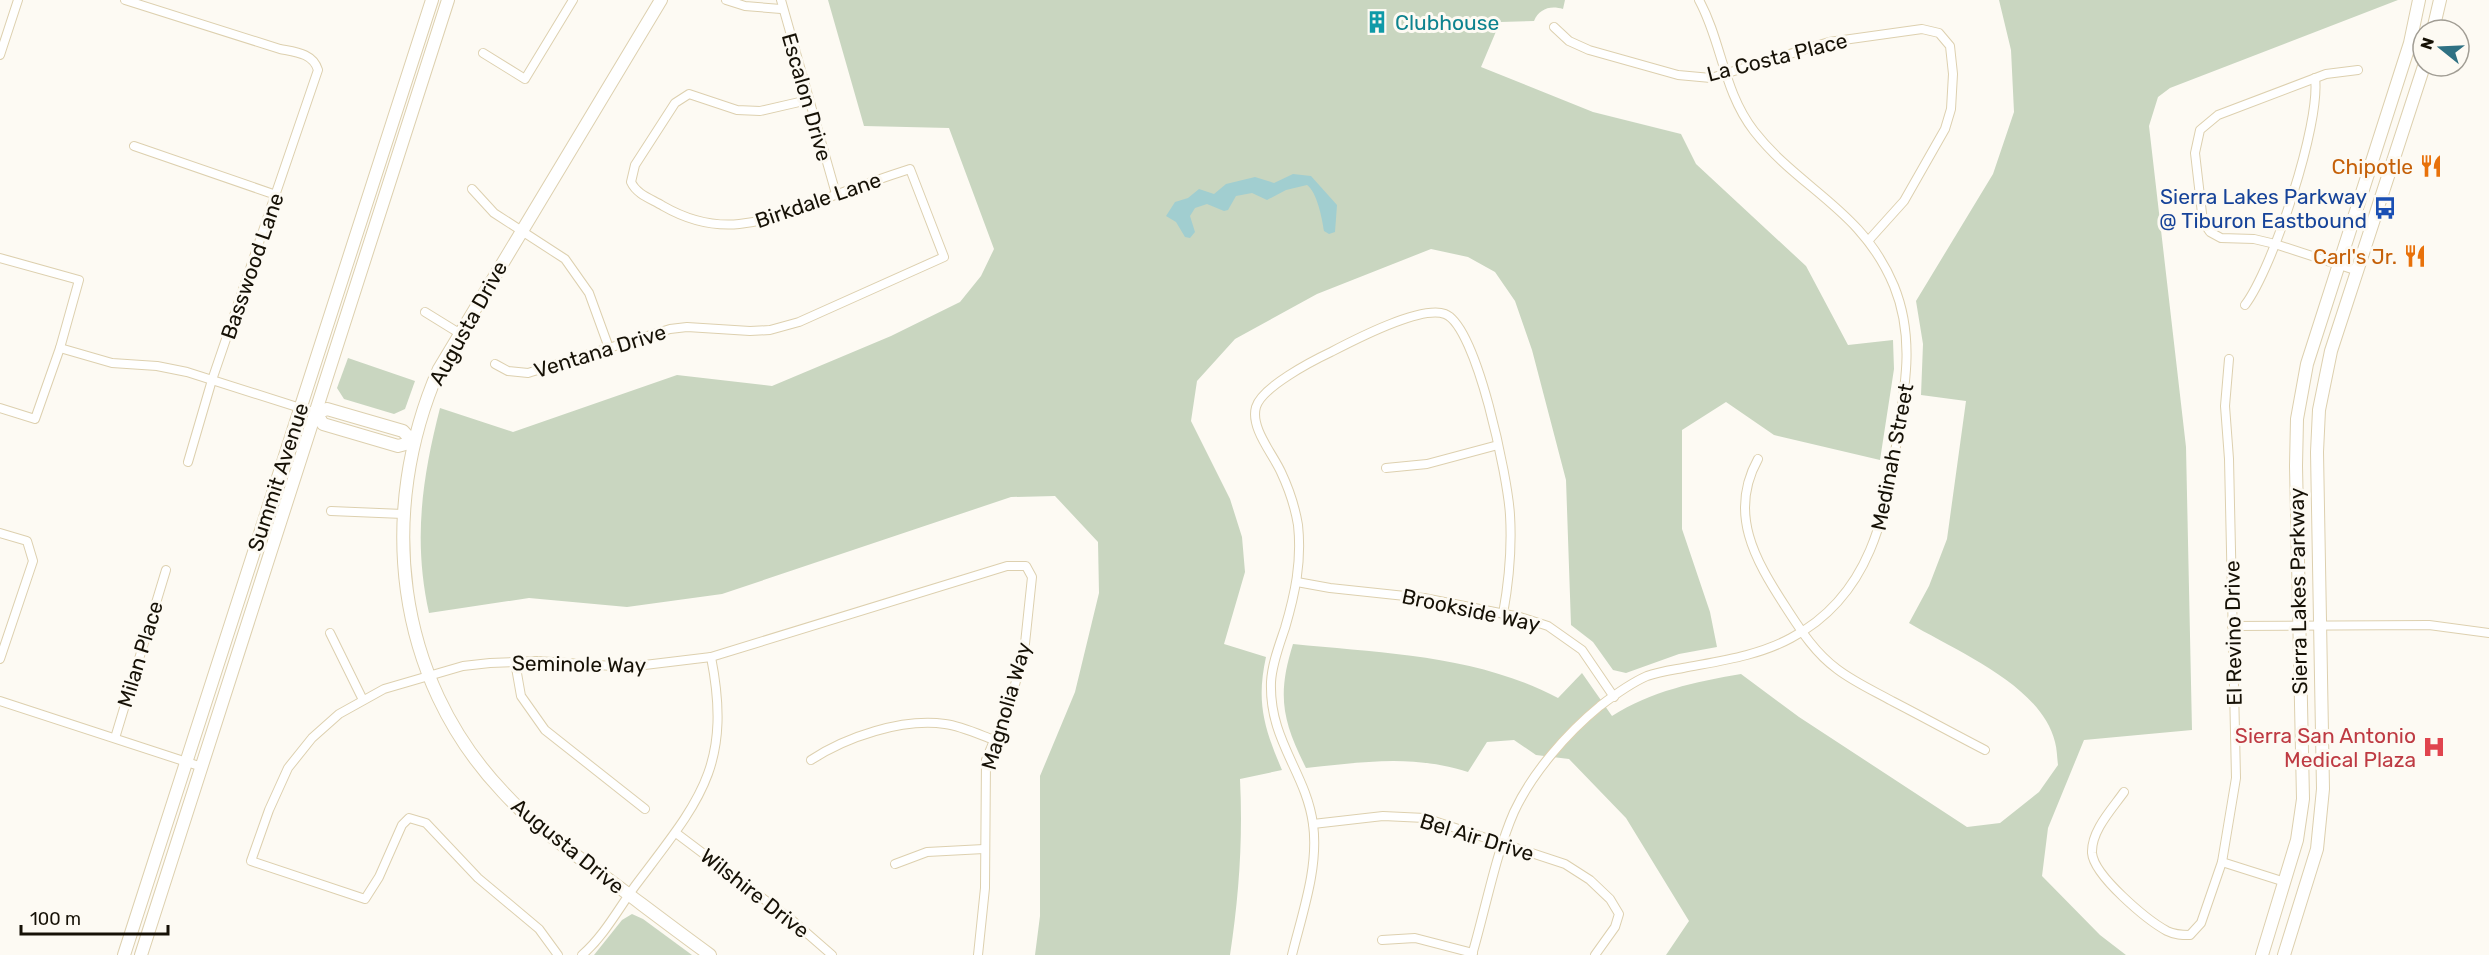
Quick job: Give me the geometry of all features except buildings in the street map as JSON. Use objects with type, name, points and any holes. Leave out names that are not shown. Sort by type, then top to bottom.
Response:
[{"type":"street","points":[[0,55],[18,0]]},
{"type":"street","points":[[125,0],[146,3]]},
{"type":"street","points":[[483,53],[525,80],[573,0]]},
{"type":"street","name":"Augusta Drive","points":[[662,0],[459,333],[431,386],[413,442],[405,480],[402,554],[408,605],[416,639],[430,676],[442,704],[463,741],[502,792],[554,839],[710,955]]},
{"type":"street","points":[[726,0],[752,7],[781,5]]},
{"type":"street","name":"Medinah Street","points":[[1472,954],[1515,812],[1535,778],[1568,736],[1614,697],[1646,676],[1752,653],[1802,632],[1832,606],[1861,569],[1880,528],[1890,485],[1907,375],[1907,344],[1903,317],[1895,290],[1868,241],[1836,205],[1781,160],[1761,139],[1738,106],[1725,75],[1711,26],[1698,0]]},
{"type":"street","name":"Sierra Lakes Parkway","points":[[2262,955],[2297,840],[2303,799],[2297,419],[2307,364],[2410,43],[2419,0]]},
{"type":"street","points":[[2436,18],[2440,0]]},
{"type":"street","name":"Summit Avenue","points":[[124,955],[300,408],[441,1]]},
{"type":"street","name":"Summit Avenue","points":[[141,955],[316,413],[441,1]]},
{"type":"street","name":"Basswood Lane","points":[[146,3],[304,54],[316,63],[318,70],[212,380],[188,462]]},
{"type":"street","name":"Escalon Drive","points":[[781,5],[836,194]]},
{"type":"street","name":"La Costa Place","points":[[1554,27],[1579,46],[1636,64],[1690,77],[1711,78],[1829,42],[1922,29],[1939,33],[1950,46],[1953,75],[1951,109],[1945,129],[1904,201],[1868,241]]},
{"type":"street","points":[[2358,70],[2315,78],[2218,115],[2200,130],[2195,153],[2203,222],[2210,232],[2221,237],[2254,239],[2275,244],[2358,271]]},
{"type":"street","points":[[2245,305],[2261,282],[2313,123],[2316,104],[2315,78]]},
{"type":"street","name":"Sierra Lakes Parkway","points":[[2283,955],[2306,888],[2321,820],[2323,789],[2317,452],[2319,410],[2331,351],[2420,78]]},
{"type":"street","name":"Birkdale Lane","points":[[808,99],[760,111],[737,110],[689,94],[675,103],[635,165],[631,182],[637,191],[691,220],[718,226],[746,225],[771,219],[910,169],[944,257]]},
{"type":"street","points":[[134,146],[276,195]]},
{"type":"street","points":[[472,189],[494,213],[565,259],[589,293],[609,348]]},
{"type":"street","name":"Ventana Drive","points":[[495,364],[508,371],[528,374],[670,329],[770,330],[799,322],[944,257]]},
{"type":"street","points":[[0,258],[79,280],[60,348],[35,419],[0,408]]},
{"type":"street","points":[[424,312],[459,333]]},
{"type":"street","points":[[1292,955],[1309,885],[1313,824],[1304,792],[1274,722],[1271,700],[1275,660],[1297,582],[1299,535],[1294,507],[1280,469],[1257,426],[1256,406],[1268,391],[1314,361],[1348,343],[1424,313],[1443,313],[1458,324],[1470,347],[1506,480],[1511,530],[1510,562],[1503,614]]},
{"type":"street","points":[[60,348],[112,363],[157,366],[212,380],[316,413],[327,409],[403,431],[413,442]]},
{"type":"street","name":"El Revino Drive","points":[[2124,792],[2096,836],[2092,853],[2102,874],[2139,910],[2167,931],[2190,935],[2201,923],[2222,862],[2236,778],[2229,459],[2225,406],[2229,359]]},
{"type":"street","points":[[1386,468],[1413,467],[1498,445]]},
{"type":"street","points":[[1758,459],[1744,499],[1747,532],[1759,566],[1802,632],[1817,651],[1838,670],[1985,750]]},
{"type":"street","points":[[330,511],[403,514]]},
{"type":"street","points":[[0,533],[27,541],[33,561],[0,659]]},
{"type":"street","name":"Seminole Way","points":[[558,955],[539,929],[478,878],[426,823],[418,818],[409,818],[402,825],[379,877],[365,899],[251,861],[269,810],[288,768],[312,738],[339,714],[363,699],[384,688],[463,666],[537,661],[628,667],[711,657],[1007,566],[1026,566]]},
{"type":"street","name":"Magnolia Way","points":[[978,955],[984,898],[985,773],[994,740],[1014,688],[1027,635],[1032,577],[1026,566]]},
{"type":"street","name":"Milan Place","points":[[115,738],[166,570]]},
{"type":"street","name":"Brookside Way","points":[[1297,582],[1338,589],[1409,596],[1503,614],[1548,626],[1573,641],[1590,659],[1614,697]]},
{"type":"street","points":[[2232,626],[2429,626],[2489,633]]},
{"type":"street","points":[[330,633],[363,699]]},
{"type":"street","points":[[582,955],[676,833],[702,790],[718,739],[718,699],[711,657]]},
{"type":"street","points":[[515,662],[521,696],[544,730],[645,809]]},
{"type":"street","points":[[0,701],[202,767]]},
{"type":"street","points":[[811,760],[855,739],[916,723],[951,725],[994,740]]},
{"type":"street","name":"Bel Air Drive","points":[[1313,824],[1383,816],[1415,817],[1565,864],[1590,880],[1610,899],[1619,914],[1615,927],[1595,955]]},
{"type":"street","name":"Wilshire Drive","points":[[676,833],[793,921],[832,955]]},
{"type":"street","points":[[895,864],[927,852],[984,849]]},
{"type":"street","points":[[2222,862],[2285,882]]},
{"type":"street","points":[[2270,932],[2272,955]]},
{"type":"street","points":[[1382,940],[1415,938],[1472,954]]},
{"type":"green space","points":[[828,0],[1565,0],[1563,9],[1546,9],[1534,21],[1500,22],[1481,67],[1593,112],[1681,134],[1696,164],[1806,266],[1848,345],[1893,340],[1894,369],[1880,460],[1774,435],[1726,402],[1682,430],[1682,529],[1710,612],[1717,647],[1679,654],[1626,673],[1613,670],[1593,642],[1571,625],[1566,480],[1532,350],[1515,301],[1495,272],[1468,257],[1431,249],[1317,294],[1235,339],[1197,381],[1191,421],[1230,499],[1242,537],[1245,572],[1224,644],[1266,657],[1262,701],[1266,728],[1282,770],[1240,779],[1240,867],[1230,955],[1035,955],[1040,916],[1040,776],[1075,692],[1099,593],[1098,542],[1055,496],[1011,497],[722,594],[627,607],[529,598],[429,613],[421,560],[422,510],[428,460],[440,408],[513,432],[677,375],[772,386],[891,336],[960,302],[981,276],[994,249],[949,128],[864,126]]},
{"type":"green space","points":[[1999,0],[2398,0],[2170,88],[2158,97],[2149,126],[2186,447],[2192,730],[2084,740],[2048,828],[2042,876],[2100,935],[2126,955],[1666,955],[1689,921],[1626,818],[1569,759],[1536,755],[1514,740],[1487,742],[1468,772],[1447,766],[1407,761],[1306,768],[1292,736],[1284,707],[1285,678],[1293,644],[1395,654],[1462,664],[1527,684],[1558,698],[1582,673],[1612,716],[1658,694],[1707,680],[1741,674],[1799,717],[1967,827],[2000,823],[2039,792],[2058,765],[2057,750],[2047,722],[2033,703],[1994,672],[1909,623],[1929,586],[1947,539],[1966,401],[1921,395],[1923,344],[1916,301],[1993,174],[2014,112],[2011,50]]},
{"type":"green space","points":[[348,358],[415,381],[405,409],[394,414],[344,399],[337,388]]},
{"type":"green space","points":[[632,914],[643,919],[692,955],[594,955],[622,920]]},
{"type":"water","points":[[1293,174],[1311,176],[1337,205],[1335,232],[1329,234],[1324,231],[1316,199],[1307,185],[1286,190],[1267,200],[1252,193],[1236,196],[1228,210],[1224,211],[1207,204],[1195,208],[1190,216],[1195,232],[1190,238],[1185,237],[1176,222],[1166,216],[1175,202],[1188,198],[1199,189],[1214,194],[1226,184],[1255,177],[1274,183]]},
{"type":"place","name":"Clubhouse","points":[[1377,22]]},
{"type":"place","name":"Chipotle","points":[[2431,166]]},
{"type":"place","name":"Sierra Lakes Parkway @ Tiburon Eastbound","points":[[2385,208]]},
{"type":"place","name":"Carl's Jr.","points":[[2415,256]]},
{"type":"place","name":"Sierra San Antonio Medical Plaza","points":[[2434,747]]}]
